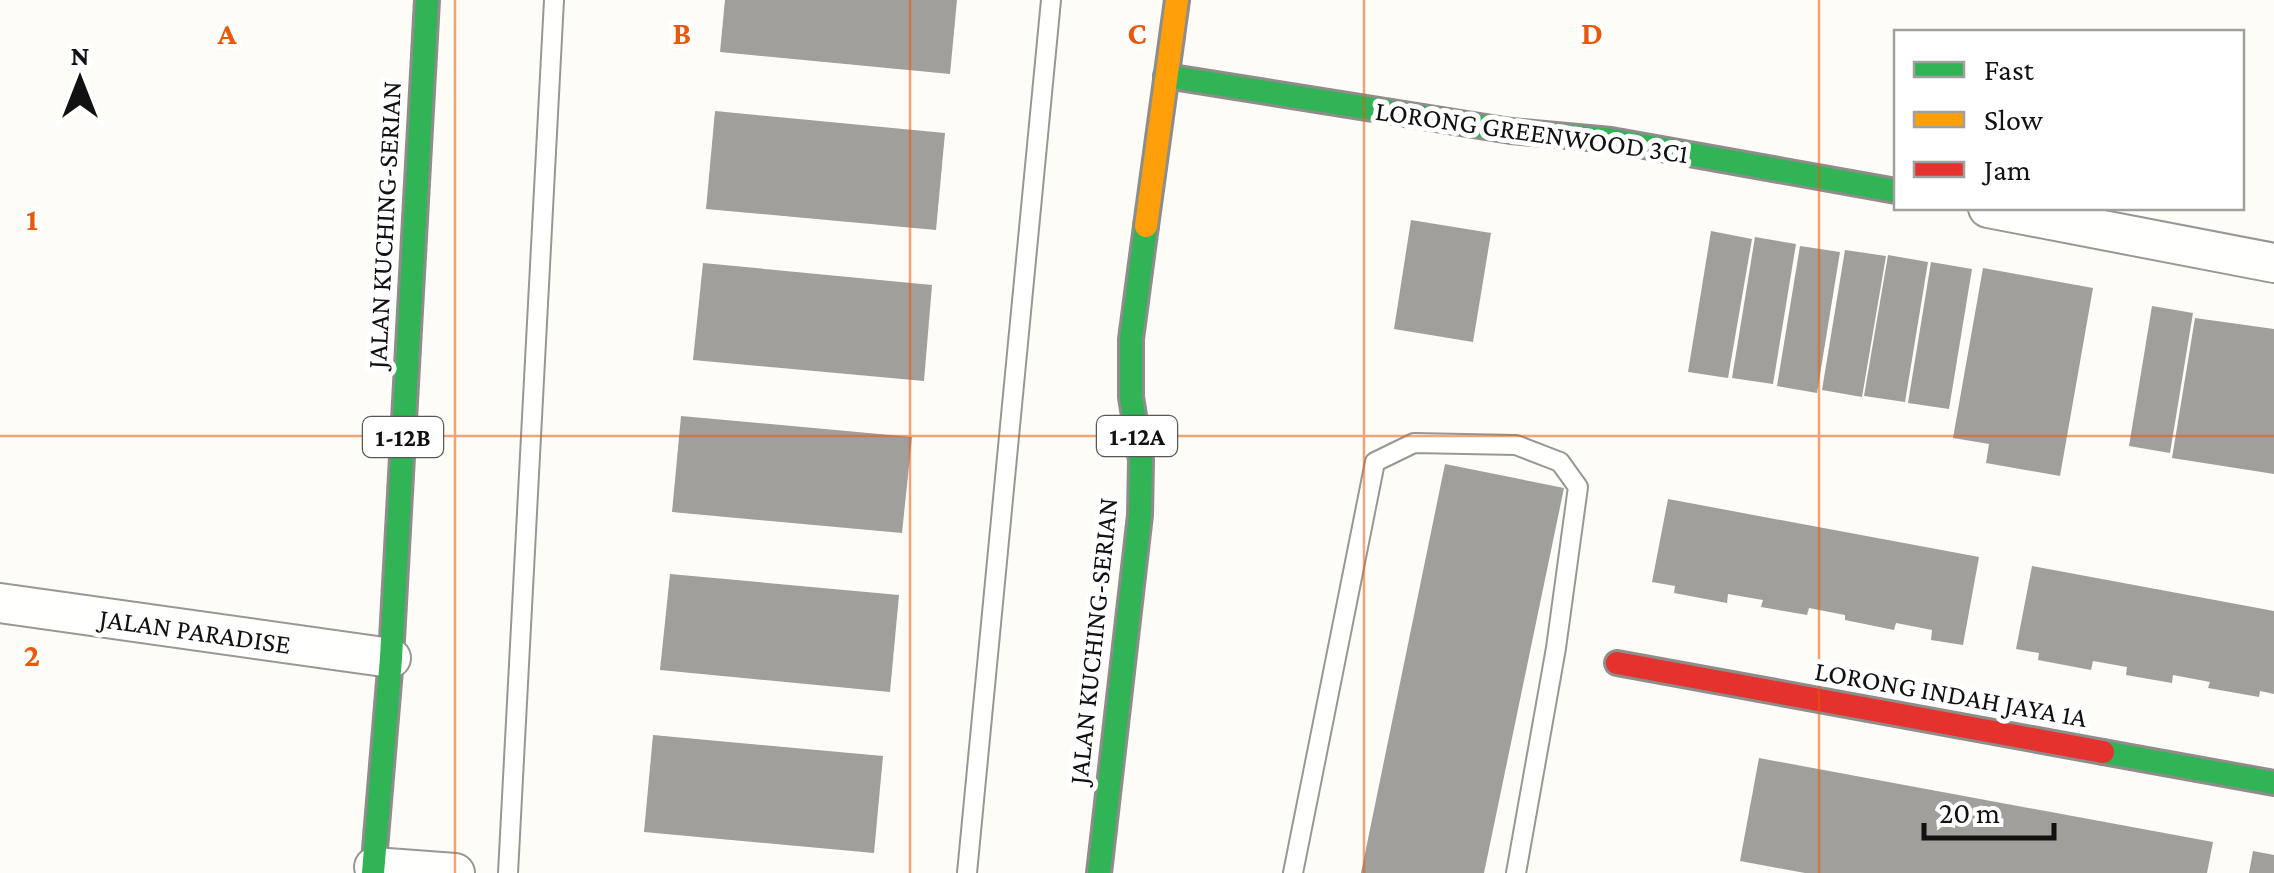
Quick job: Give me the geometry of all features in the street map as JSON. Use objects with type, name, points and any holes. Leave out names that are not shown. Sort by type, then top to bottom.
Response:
[{"type":"main road","name":"JALAN KUCHING-SERIAN","points":[[373,870],[391,658],[426,0]]},
{"type":"main road","name":"JALAN KUCHING-SERIAN","points":[[1099,873],[1140,516],[1141,460],[1131,397],[1131,339],[1176,0]]},
{"type":"main road","name":"LORONG GREENWOOD 3C1","points":[[1166,76],[1511,132],[1611,140],[1894,191]]},
{"type":"main road","name":"LORONG INDAH JAYA 1A","points":[[1617,663],[2274,783]]},
{"type":"street","points":[[1998,210],[2274,263]]},
{"type":"street","name":"JALAN PARADISE","points":[[0,603],[391,658]]},
{"type":"street","points":[[373,870],[456,873]]},
{"type":"lane","points":[[508,873],[554,0]]},
{"type":"lane","points":[[966,873],[1052,0]]},
{"type":"lane","points":[[1294,873],[1375,462],[1414,443],[1516,445],[1560,462],[1578,487],[1556,648],[1516,873]]},
{"type":"building","points":[[725,0],[957,0],[950,74],[720,52]]},
{"type":"building","points":[[715,111],[945,133],[936,230],[706,209]]},
{"type":"building","points":[[1411,220],[1491,233],[1473,342],[1394,329]]},
{"type":"building","points":[[1711,231],[1752,239],[1728,378],[1688,372]]},
{"type":"building","points":[[1755,237],[1796,244],[1773,384],[1732,378]]},
{"type":"building","points":[[1800,246],[1840,252],[1817,393],[1777,386]]},
{"type":"building","points":[[1845,250],[1886,256],[1862,397],[1822,390]]},
{"type":"building","points":[[1888,255],[1928,262],[1905,402],[1864,396]]},
{"type":"building","points":[[1931,262],[1972,269],[1949,409],[1908,403]]},
{"type":"building","points":[[703,263],[932,285],[924,381],[693,360]]},
{"type":"building","points":[[1983,268],[2093,288],[2060,476],[1986,463],[1989,444],[1953,438]]},
{"type":"building","points":[[2152,306],[2193,313],[2170,453],[2129,446]]},
{"type":"building","points":[[2195,318],[2274,329],[2274,474],[2172,458]]},
{"type":"building","points":[[681,416],[912,437],[902,533],[672,512]]},
{"type":"building","points":[[1445,464],[1564,488],[1484,873],[1361,873]]},
{"type":"building","points":[[1668,499],[1979,557],[1963,645],[1931,640],[1932,630],[1896,623],[1894,630],[1809,608],[1807,615],[1761,607],[1763,600],[1728,594],[1727,603],[1674,593],[1675,586],[1652,582]]},
{"type":"building","points":[[2032,566],[2274,611],[2274,694],[2260,691],[2259,697],[2208,688],[2210,682],[2173,675],[2172,683],[2126,675],[2127,667],[2093,661],[2091,670],[2038,660],[2039,653],[2016,649]]},
{"type":"building","points":[[670,574],[899,595],[890,692],[660,670]]},
{"type":"building","points":[[653,735],[883,756],[874,853],[644,832]]},
{"type":"building","points":[[1759,758],[2213,842],[2207,873],[1805,873],[1740,861]]},
{"type":"building","points":[[2253,851],[2274,855],[2274,873],[2249,873]]},
{"type":"traffic: fast","points":[[373,873],[391,658],[427,0]]},
{"type":"traffic: fast","points":[[1166,76],[1511,131],[1611,140],[1894,191]]},
{"type":"traffic: fast","points":[[1099,873],[1140,515],[1141,460],[1131,397],[1131,339],[1146,226]]},
{"type":"traffic: fast","points":[[2103,752],[2274,783]]},
{"type":"traffic: slow","points":[[1146,226],[1177,0]]},
{"type":"traffic: jam","points":[[1617,663],[2103,752]]}]
